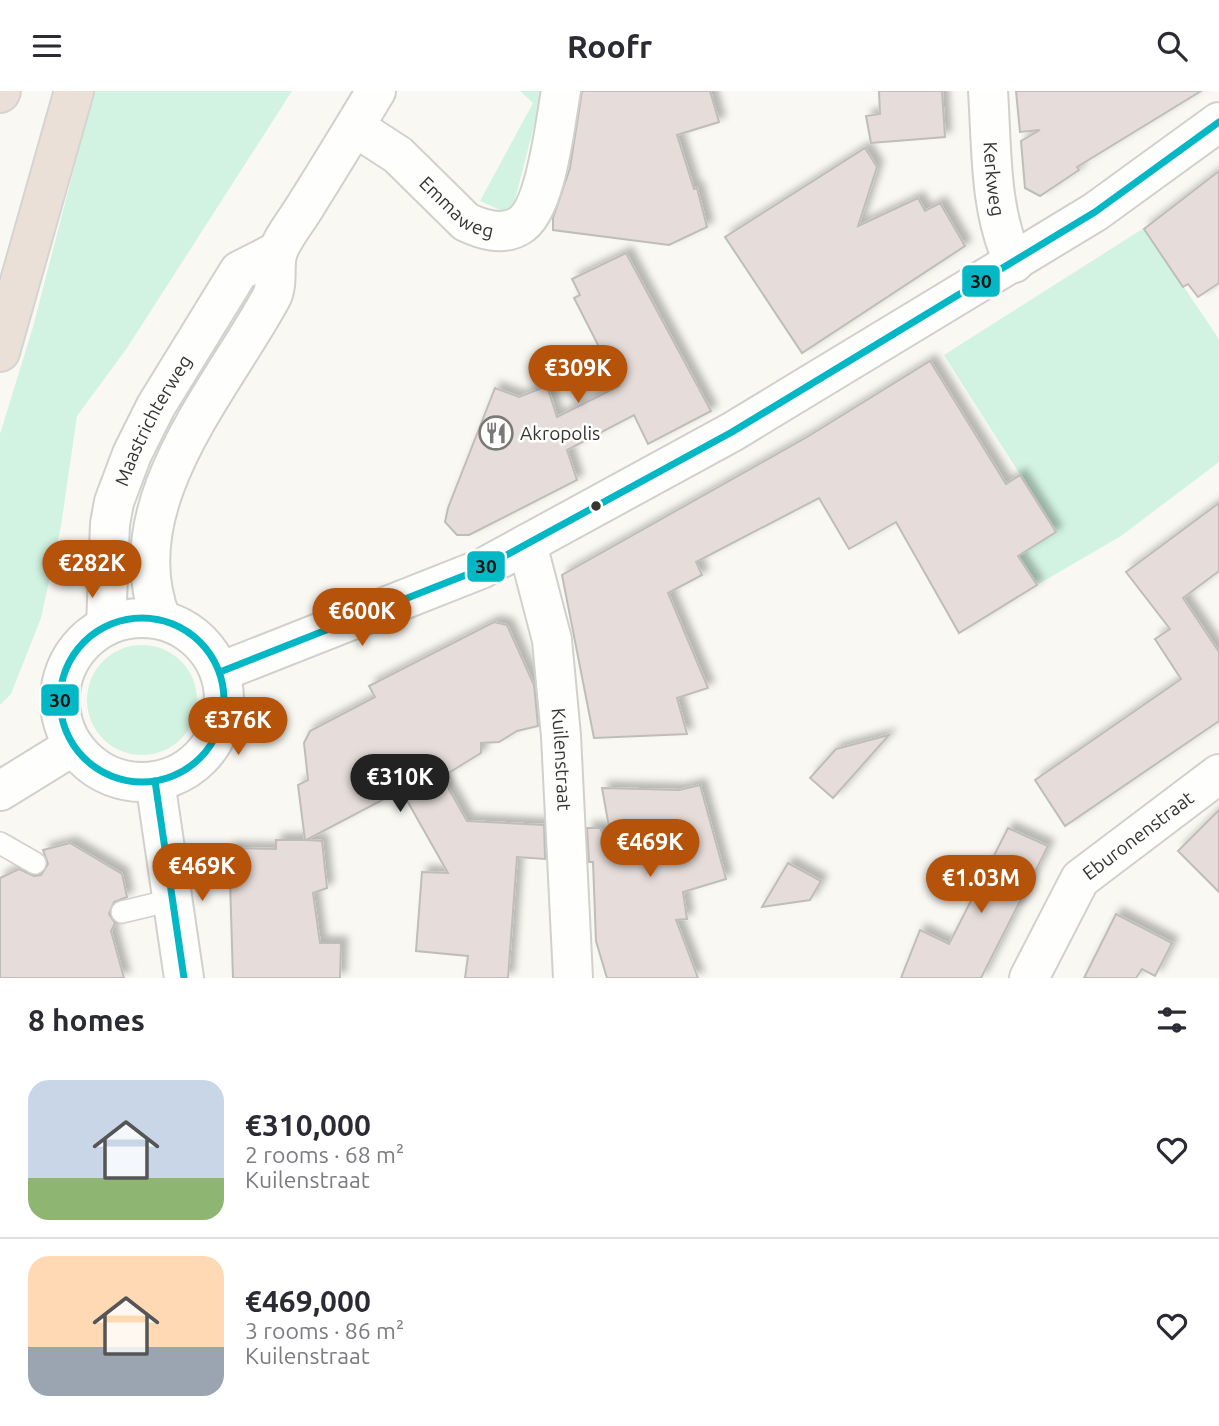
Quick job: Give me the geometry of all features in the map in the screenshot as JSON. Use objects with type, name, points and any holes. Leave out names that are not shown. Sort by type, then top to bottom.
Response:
[{"type":"highway","points":[[0,352],[74,91]]},
{"type":"street","name":"Maastrichterweg","points":[[161,619],[153,596],[152,564],[159,507],[167,479],[194,425],[274,294],[278,251],[376,91]]},
{"type":"street","name":"Emmaweg","points":[[355,127],[398,155],[466,222],[493,231],[506,231],[522,225],[532,211],[544,177],[561,91]]},
{"type":"street","name":"Kerkweg","points":[[988,91],[995,202],[1004,241],[1014,263]]},
{"type":"street","points":[[220,672],[481,569],[732,432],[1095,212],[1219,122]]},
{"type":"street","name":"Maastrichterweg","points":[[106,626],[110,524],[114,502],[132,454],[156,406],[239,271],[278,251]]},
{"type":"street","name":"Kuilenstraat","points":[[527,544],[552,640],[561,736],[573,978]]},
{"type":"street","points":[[135,618],[161,619],[200,642],[220,672],[224,712],[219,731],[209,748],[183,771],[156,781],[125,781],[93,766],[74,746],[61,713],[60,693],[65,670],[90,636],[106,626],[135,618]]},
{"type":"street","points":[[0,791],[74,746]]},
{"type":"street","name":"Eburonenstraat","points":[[1029,978],[1080,879],[1219,775]]},
{"type":"street","points":[[156,781],[184,978]]},
{"type":"lane","points":[[0,843],[35,863]]},
{"type":"lane","points":[[122,912],[172,899]]},
{"type":"green space","points":[[94,91],[292,91],[127,348],[77,416],[61,526],[41,618],[11,694],[0,705],[0,434],[33,327]]},
{"type":"green space","points":[[520,91],[543,91],[511,215],[480,201],[533,103]]},
{"type":"green space","points":[[1144,228],[1219,339],[1219,462],[1121,536],[1037,585],[1018,556],[1056,531],[944,355]]},
{"type":"green space","points":[[142,645],[163,649],[181,661],[193,679],[197,700],[193,721],[181,739],[163,751],[142,755],[121,751],[103,739],[91,721],[87,700],[91,679],[103,661],[121,649]]},
{"type":"building","points":[[582,91],[710,91],[719,122],[677,135],[694,189],[697,188],[707,227],[669,245],[553,230],[553,218],[570,168]]},
{"type":"building","points":[[879,91],[942,91],[945,137],[871,143],[866,116],[880,114]]},
{"type":"building","points":[[1016,91],[1201,91],[1077,167],[1079,170],[1040,196],[1025,188],[1021,141],[1040,130],[1020,132]]},
{"type":"building","points":[[865,148],[877,167],[858,226],[918,198],[925,211],[940,203],[965,246],[802,353],[725,237]]},
{"type":"building","points":[[1219,171],[1219,283],[1198,297],[1188,284],[1183,287],[1144,229]]},
{"type":"building","points":[[626,253],[711,411],[648,444],[634,415],[567,450],[577,480],[469,535],[457,535],[445,522],[448,508],[495,388],[519,397],[547,386],[557,417],[619,386],[574,298],[580,295],[572,279]]},
{"type":"building","points":[[930,361],[1006,484],[1020,475],[1056,532],[1018,556],[1037,585],[959,633],[896,522],[849,549],[819,498],[696,562],[702,575],[668,593],[708,688],[677,698],[687,734],[594,738],[562,575],[807,437]]},
{"type":"building","points":[[1219,503],[1219,571],[1183,598],[1219,652],[1219,721],[1065,826],[1035,780],[1181,679],[1155,639],[1170,629],[1126,572]]},
{"type":"building","points":[[494,622],[507,625],[534,685],[538,726],[517,731],[499,742],[481,743],[481,753],[442,777],[467,821],[544,825],[545,859],[517,857],[508,978],[465,978],[468,956],[416,951],[422,872],[448,873],[401,790],[306,840],[322,841],[327,888],[313,893],[320,943],[341,943],[340,978],[233,978],[229,848],[276,849],[276,840],[305,840],[298,785],[308,780],[304,743],[310,731],[375,697],[369,686]]},
{"type":"building","points":[[889,735],[833,798],[810,778],[836,749]]},
{"type":"building","points":[[700,785],[726,879],[683,892],[687,919],[676,920],[698,978],[607,978],[596,941],[593,862],[589,862],[587,828],[600,828],[606,840],[611,838],[602,788],[679,790]]},
{"type":"building","points":[[1219,810],[1219,892],[1178,851]]},
{"type":"building","points":[[1008,828],[1048,846],[981,978],[901,978],[920,930],[949,944]]},
{"type":"building","points":[[70,843],[122,874],[127,897],[114,902],[109,914],[115,923],[111,931],[124,978],[0,978],[0,878],[19,869],[34,876],[41,875],[48,864],[43,850]]},
{"type":"building","points":[[788,863],[821,881],[810,900],[762,907]]},
{"type":"building","points":[[1116,914],[1172,943],[1155,976],[1142,969],[1136,978],[1084,978]]},
{"type":"transit line","name":"30","points":[[220,672],[481,569],[732,432],[1095,212],[1219,122]]},
{"type":"transit line","name":"30","points":[[142,618],[173,624],[200,642],[218,669],[224,700],[218,731],[200,758],[173,776],[142,782],[111,776],[84,758],[66,731],[60,700],[66,669],[84,642],[111,624],[142,618]]},
{"type":"transit line","name":"30","points":[[155,781],[184,978]]},
{"type":"place","name":"Akropolis","points":[[496,433]]}]
